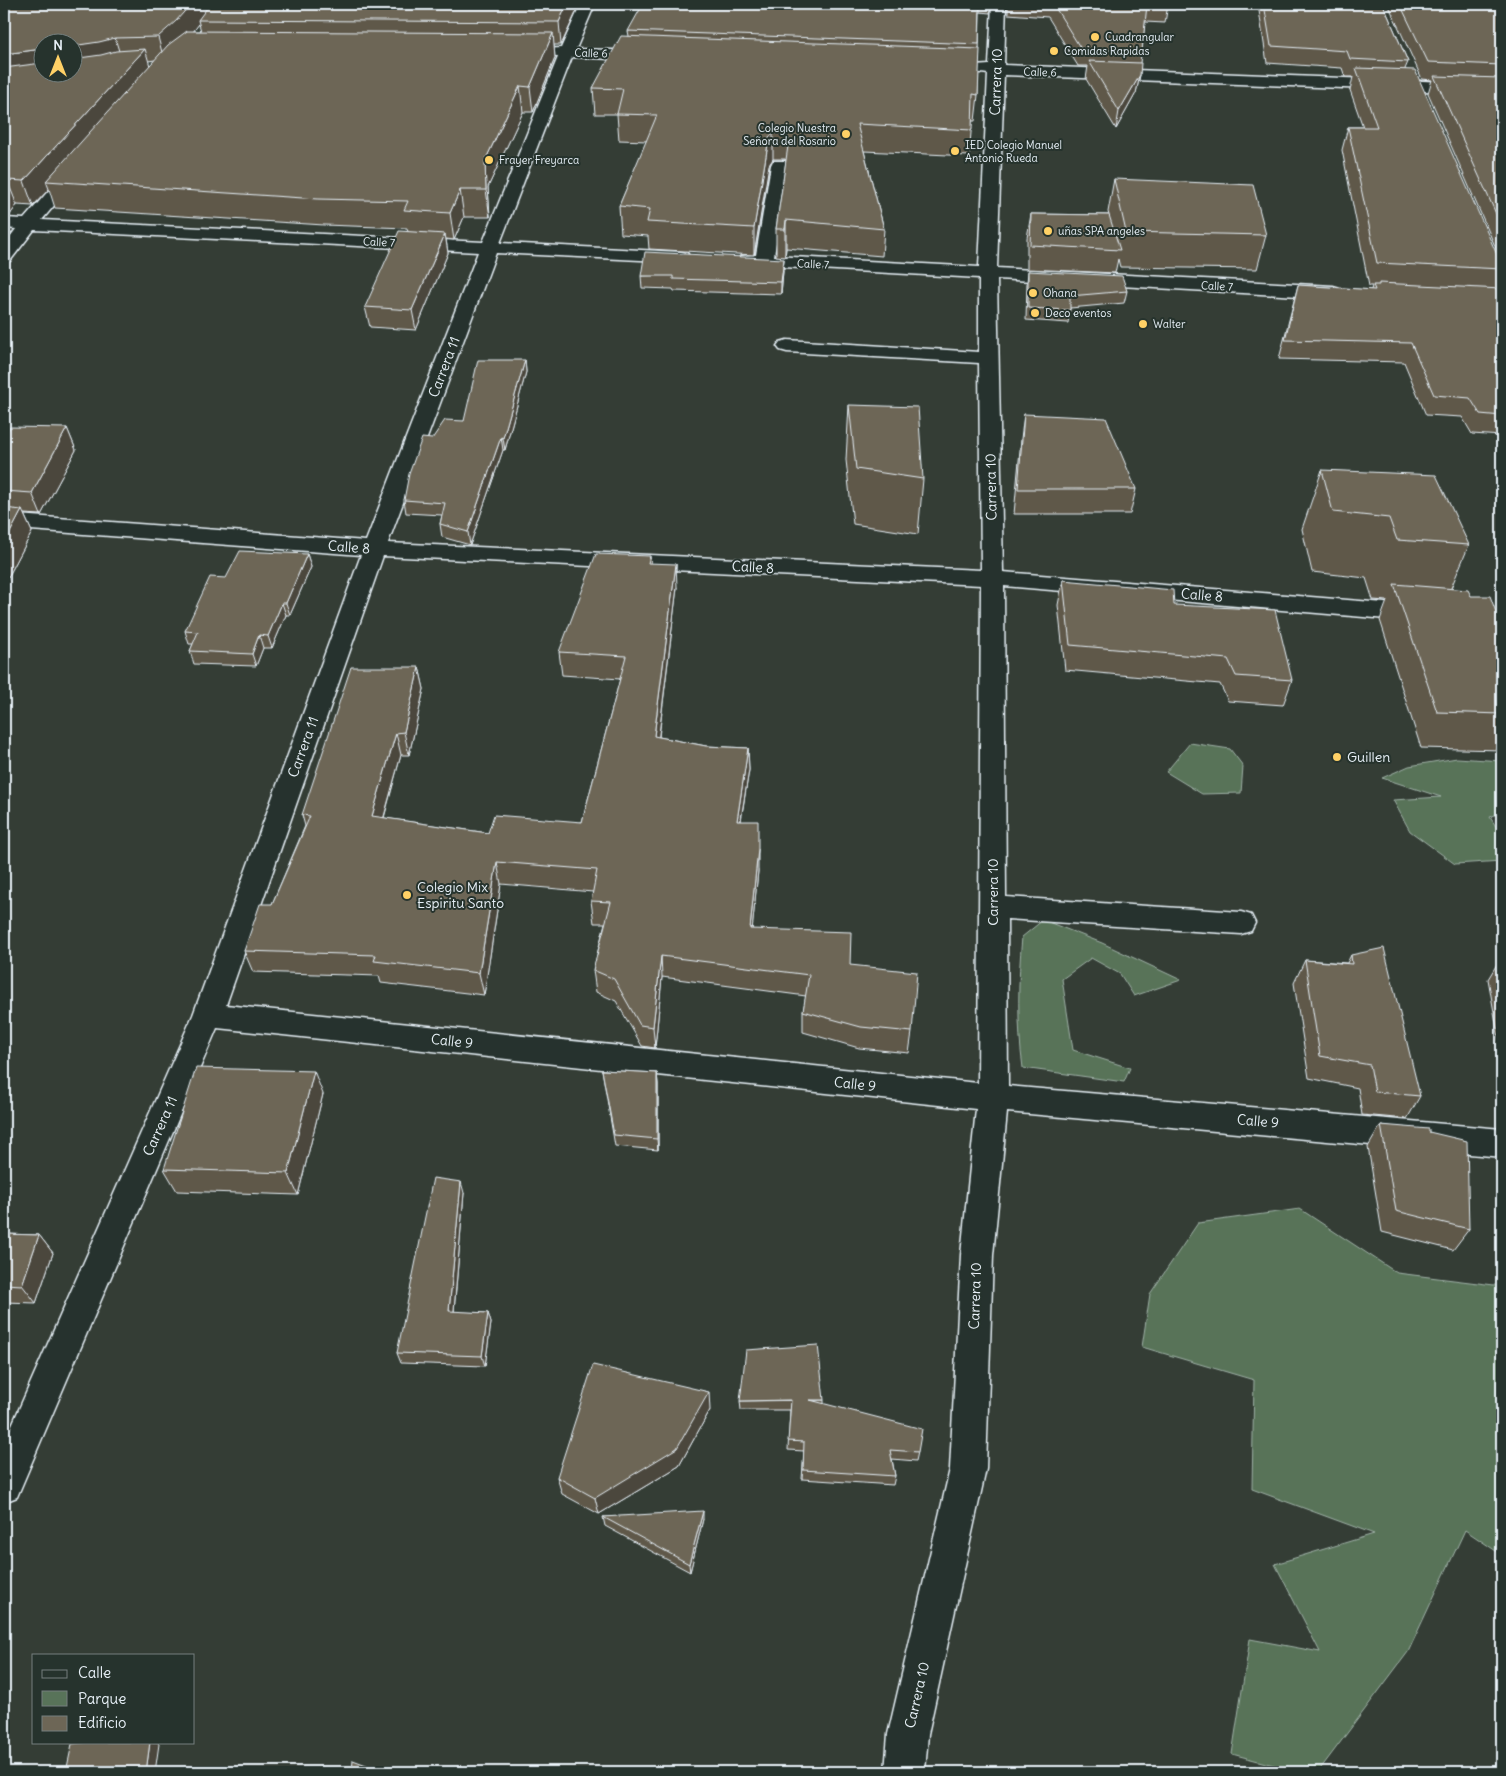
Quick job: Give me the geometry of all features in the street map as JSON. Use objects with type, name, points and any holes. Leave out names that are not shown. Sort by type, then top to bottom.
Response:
[{"type":"street","name":"Carrera 10","points":[[904,1772],[908,1734],[968,1469],[977,1255],[993,1098],[992,578],[988,274],[998,4]]},
{"type":"street","name":"Carrera 11","points":[[4,1484],[208,1015],[374,549],[489,248],[585,10]]},
{"type":"street","name":"Calle 6","points":[[537,52],[664,56]]},
{"type":"street","points":[[1407,67],[1423,104]]},
{"type":"street","name":"Calle 6","points":[[968,69],[1502,89]]},
{"type":"street","points":[[4,258],[29,224],[86,159]]},
{"type":"street","points":[[764,261],[779,165]]},
{"type":"street","name":"Calle 7","points":[[4,223],[695,258]]},
{"type":"street","name":"Calle 7","points":[[734,260],[1354,293]]},
{"type":"street","points":[[787,346],[989,358]]},
{"type":"street","name":"Calle 8","points":[[4,521],[374,549],[992,578],[1443,615]]},
{"type":"street","points":[[993,907],[1241,923]]},
{"type":"street","name":"Calle 9","points":[[208,1015],[993,1098],[1502,1143]]},
{"type":"green space","points":[[1190,743],[1230,749],[1243,766],[1241,793],[1202,794],[1166,772]]},
{"type":"green space","points":[[1457,758],[1502,761],[1502,812],[1490,817],[1502,836],[1502,861],[1455,864],[1410,831],[1393,800],[1441,797],[1382,778],[1409,766]]},
{"type":"green space","points":[[1043,920],[1102,943],[1181,980],[1134,996],[1120,974],[1091,958],[1062,979],[1073,1050],[1130,1068],[1124,1082],[1023,1068],[1019,1002],[1022,937]]},
{"type":"green space","points":[[1300,1209],[1397,1273],[1502,1286],[1502,1555],[1465,1530],[1408,1652],[1318,1772],[1300,1772],[1232,1754],[1250,1639],[1320,1652],[1275,1564],[1374,1534],[1252,1489],[1254,1380],[1142,1347],[1150,1294],[1198,1223]]},
{"type":"building","points":[[4,4],[191,4],[158,37],[115,38],[82,45],[82,32],[32,32],[32,50],[4,54]]},
{"type":"building","points":[[210,4],[567,4],[559,22],[198,20]]},
{"type":"building","points":[[643,4],[875,6],[875,4],[980,4],[979,44],[628,31]]},
{"type":"building","points":[[1053,4],[1168,4],[1168,7],[1147,5],[1142,51],[1081,49]]},
{"type":"building","points":[[1264,4],[1383,4],[1408,62],[1350,59],[1347,51],[1271,46]]},
{"type":"building","points":[[1400,4],[1502,4],[1502,65],[1428,62]]},
{"type":"building","points":[[187,31],[553,33],[530,87],[520,86],[485,161],[486,190],[460,190],[450,213],[404,210],[408,201],[318,199],[46,181],[168,45]]},
{"type":"building","points":[[621,36],[980,49],[978,95],[973,94],[972,130],[857,124],[884,229],[786,220],[785,229],[776,229],[789,139],[785,133],[773,133],[769,138],[754,228],[647,222],[650,209],[619,206],[657,115],[617,114],[623,89],[593,88]]},
{"type":"building","points":[[145,49],[24,181],[7,180],[4,185],[4,68],[32,64],[32,82],[82,82],[82,58],[116,51]]},
{"type":"building","points":[[1089,61],[1141,63],[1140,75],[1119,111]]},
{"type":"building","points":[[1356,68],[1415,70],[1502,269],[1377,263],[1348,127],[1377,127]]},
{"type":"building","points":[[1434,76],[1502,78],[1502,227]]},
{"type":"building","points":[[1114,179],[1253,185],[1266,235],[1126,232]]},
{"type":"building","points":[[1031,214],[1109,215],[1120,250],[1030,245]]},
{"type":"building","points":[[399,231],[445,234],[412,310],[365,307]]},
{"type":"building","points":[[645,252],[784,259],[781,282],[673,279],[673,276],[641,276]]},
{"type":"building","points":[[1028,271],[1122,276],[1127,291],[1070,296],[1070,310],[1028,308]]},
{"type":"building","points":[[1379,283],[1502,289],[1502,416],[1480,414],[1470,398],[1434,395],[1411,343],[1285,340],[1298,285],[1375,290],[1373,285],[1379,285]]},
{"type":"building","points":[[478,360],[525,360],[503,438],[501,437],[468,532],[440,524],[445,503],[404,500],[409,474],[422,438],[432,439],[445,420],[464,421]]},
{"type":"building","points":[[849,405],[918,407],[923,479],[856,469]]},
{"type":"building","points":[[1024,414],[1106,418],[1136,489],[1018,489]]},
{"type":"building","points":[[10,427],[67,428],[32,493],[4,491],[4,438]]},
{"type":"building","points":[[1322,470],[1436,475],[1469,545],[1397,540],[1389,518],[1333,512]]},
{"type":"building","points":[[4,508],[22,510],[4,544]]},
{"type":"building","points":[[240,551],[307,554],[286,603],[282,603],[268,636],[259,635],[252,654],[190,651],[198,632],[185,631],[210,577],[226,578]]},
{"type":"building","points":[[596,554],[650,556],[648,563],[676,564],[654,736],[706,746],[748,748],[737,821],[758,821],[758,849],[750,929],[851,932],[850,965],[917,972],[912,1032],[861,1027],[803,1011],[809,975],[661,956],[653,1027],[640,1025],[614,979],[593,970],[611,902],[591,901],[597,870],[497,862],[479,973],[374,961],[376,955],[244,951],[260,904],[272,904],[310,816],[302,815],[351,667],[419,667],[404,732],[396,733],[372,816],[488,833],[494,815],[582,822],[626,656],[559,652]]},
{"type":"building","points":[[1063,580],[1173,590],[1174,605],[1275,610],[1292,680],[1236,676],[1228,659],[1070,645]]},
{"type":"building","points":[[1394,584],[1468,590],[1471,596],[1490,596],[1502,628],[1502,714],[1437,712]]},
{"type":"building","points":[[1384,948],[1420,1096],[1375,1092],[1370,1065],[1320,1056],[1305,960],[1352,964],[1351,955]]},
{"type":"building","points":[[196,1068],[314,1071],[288,1173],[164,1169]]},
{"type":"building","points":[[602,1070],[657,1073],[657,1139],[614,1135]]},
{"type":"building","points":[[1381,1125],[1429,1129],[1429,1132],[1467,1141],[1469,1229],[1396,1211]]},
{"type":"building","points":[[433,1178],[461,1182],[449,1311],[488,1313],[482,1356],[397,1353]]},
{"type":"building","points":[[4,1234],[39,1235],[22,1285],[4,1284]]},
{"type":"building","points":[[818,1345],[824,1400],[810,1400],[922,1429],[918,1452],[890,1450],[895,1476],[803,1470],[804,1442],[788,1441],[791,1400],[740,1401],[746,1350]]},
{"type":"building","points":[[593,1365],[709,1392],[677,1448],[595,1498],[557,1477]]},
{"type":"building","points":[[703,1511],[689,1564],[603,1517]]},
{"type":"building","points":[[72,1744],[150,1744],[146,1772],[66,1772]]},
{"type":"building","points":[[353,1760],[385,1772],[352,1772]]},
{"type":"place","name":"Cuadrangular","points":[[1095,37]]},
{"type":"place","name":"Comidas Rapidas","points":[[1054,51]]},
{"type":"place","name":"Colegio Nuestra Señora del Rosario","points":[[846,134]]},
{"type":"place","name":"IED Colegio Manuel Antonio Rueda","points":[[955,151]]},
{"type":"place","name":"Frayer Freyarca","points":[[489,160]]},
{"type":"place","name":"uñas SPA angeles","points":[[1048,231]]},
{"type":"place","name":"Ohana","points":[[1033,293]]},
{"type":"place","name":"Deco eventos","points":[[1035,313]]},
{"type":"place","name":"Walter","points":[[1143,324]]},
{"type":"place","name":"Guillen","points":[[1337,757]]},
{"type":"place","name":"Colegio Mix Espiritu Santo","points":[[407,895]]}]
